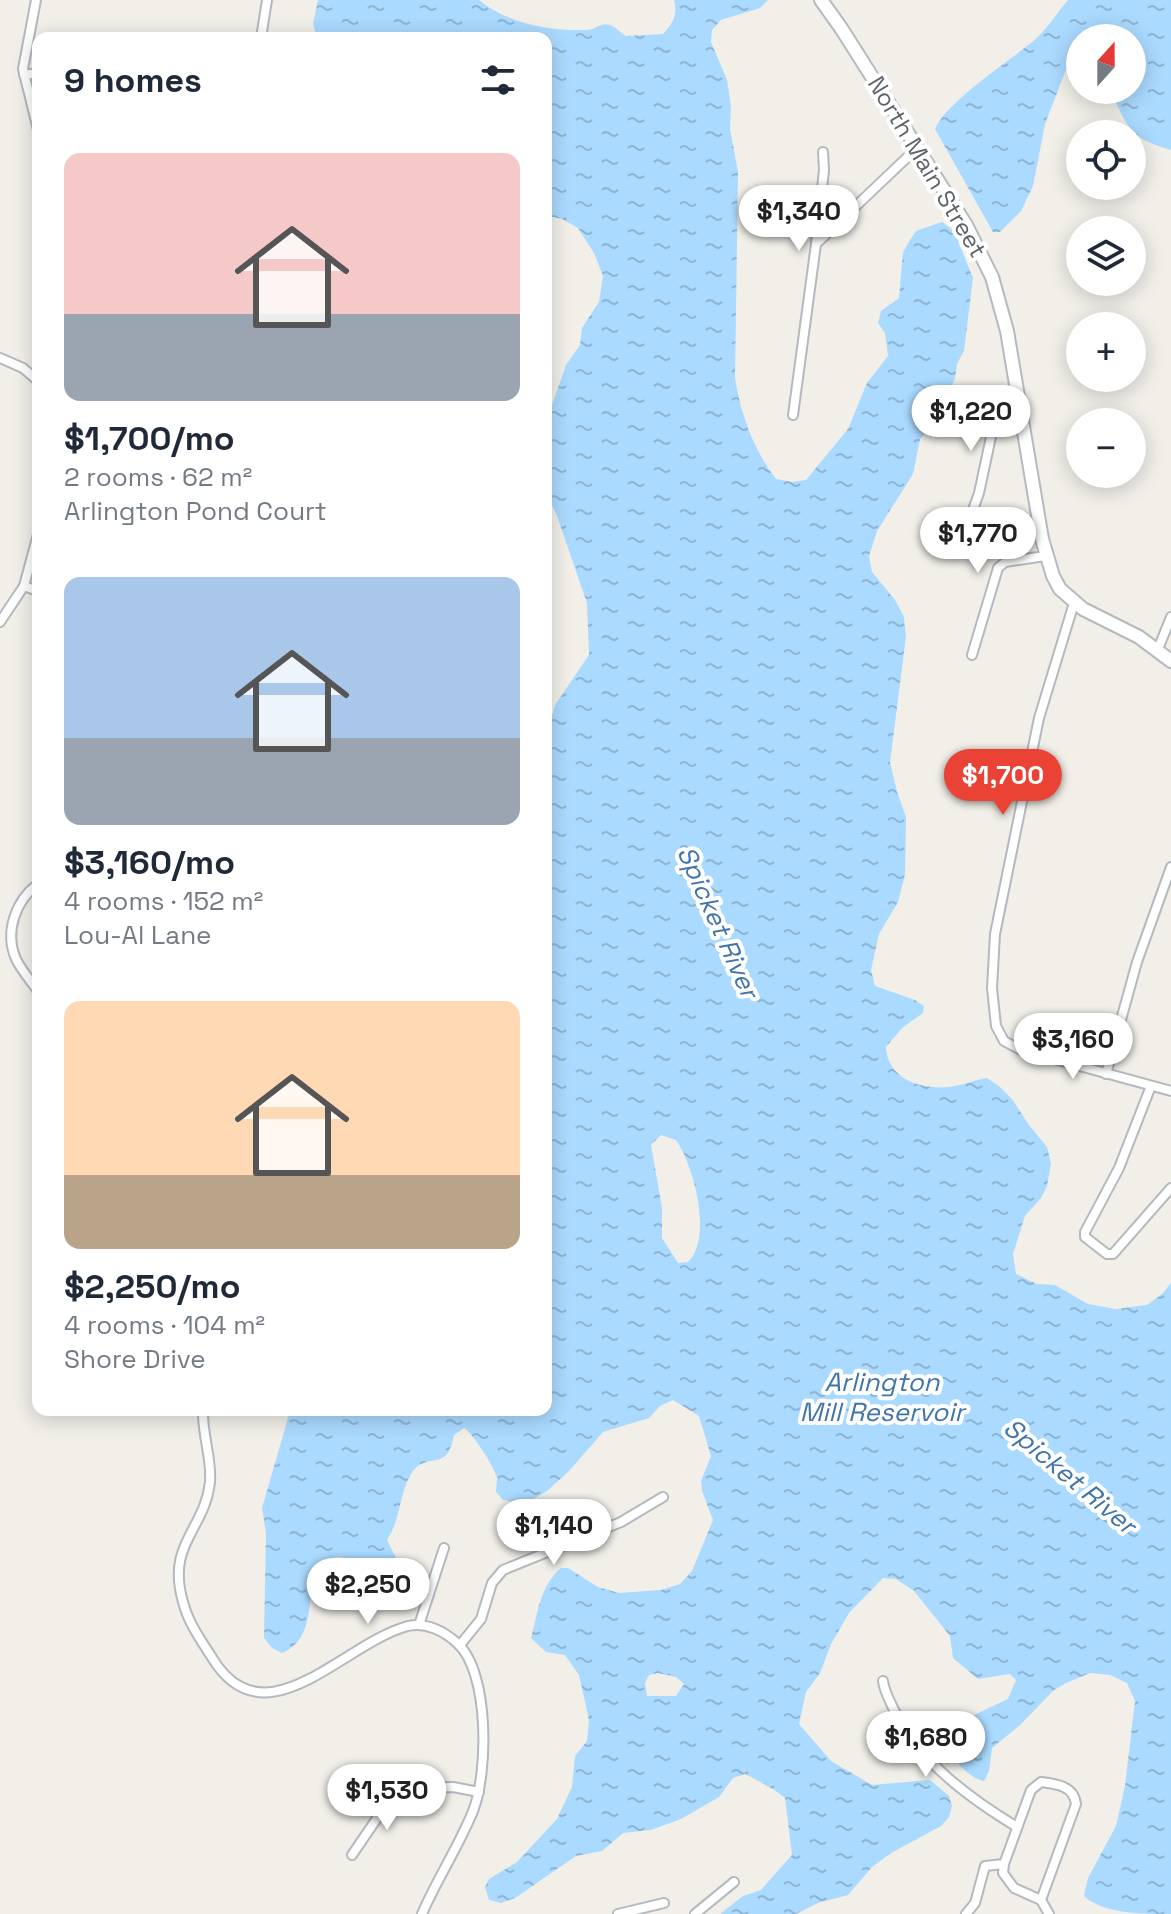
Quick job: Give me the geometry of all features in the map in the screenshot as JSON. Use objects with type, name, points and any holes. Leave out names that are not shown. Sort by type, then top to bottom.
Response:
[{"type":"street","points":[[32,106],[24,75],[25,50],[36,0]]},
{"type":"street","points":[[262,32],[267,0]]},
{"type":"street","name":"North Main Street","points":[[821,0],[966,225],[992,277],[1007,331],[1045,556],[1060,589],[1074,603],[1158,649],[1171,661]]},
{"type":"street","points":[[24,75],[32,74]]},
{"type":"street","points":[[816,244],[917,148]]},
{"type":"street","points":[[793,415],[816,244],[823,152]]},
{"type":"street","points":[[0,358],[23,368],[32,376]]},
{"type":"street","points":[[960,546],[979,493],[998,404],[1016,385]]},
{"type":"street","points":[[0,622],[24,586],[32,556]]},
{"type":"street","points":[[972,655],[998,568],[1005,562],[1045,556]]},
{"type":"street","points":[[24,586],[32,589]]},
{"type":"street","points":[[1074,603],[1036,731],[995,934],[992,988],[999,1034],[1004,1041],[1021,1050],[1171,1091]]},
{"type":"street","points":[[1158,649],[1171,617]]},
{"type":"street","points":[[1106,1074],[1137,962],[1171,867]]},
{"type":"street","points":[[32,890],[18,904],[12,941],[16,958],[32,982]]},
{"type":"street","points":[[1151,1086],[1119,1168],[1085,1232],[1088,1241],[1107,1254],[1116,1252],[1171,1188]]},
{"type":"street","points":[[204,1416],[210,1479],[204,1504],[183,1546],[179,1583],[189,1619],[221,1673],[234,1685],[252,1693],[271,1693],[307,1681],[393,1632],[419,1625],[430,1626],[460,1645],[476,1672],[483,1700],[479,1792],[473,1811],[422,1914]]},
{"type":"street","points":[[460,1645],[481,1619],[492,1583],[503,1570],[621,1522],[663,1497]]},
{"type":"street","points":[[419,1625],[444,1548]]},
{"type":"street","points":[[884,1684],[900,1721],[926,1756],[983,1807],[1017,1827]]},
{"type":"street","points":[[1041,1900],[1074,1813],[1076,1800],[1073,1792],[1045,1782],[1031,1790],[1003,1873],[1012,1886],[1041,1900],[1049,1914]]},
{"type":"street","points":[[370,1789],[453,1787],[479,1792]]},
{"type":"street","points":[[352,1855],[397,1789]]},
{"type":"street","points":[[966,1914],[975,1903],[985,1866],[1004,1864]]},
{"type":"street","points":[[695,1914],[734,1882]]},
{"type":"street","points":[[618,1914],[664,1903]]},
{"type":"water","name":"Arlington Mill Reservoir","points":[[318,0],[479,0],[503,15],[530,24],[587,30],[607,24],[626,36],[663,34],[674,18],[674,0],[768,0],[760,8],[721,20],[712,30],[711,42],[727,80],[730,129],[738,172],[735,378],[749,431],[776,479],[792,482],[806,480],[848,429],[867,383],[888,356],[885,333],[878,323],[881,311],[899,298],[903,252],[916,231],[942,222],[954,231],[973,278],[964,351],[940,418],[920,439],[913,474],[877,531],[869,556],[872,572],[895,600],[904,617],[906,636],[890,762],[906,817],[905,875],[898,902],[879,934],[871,970],[875,986],[924,1006],[923,1013],[902,1028],[886,1047],[892,1067],[907,1080],[927,1086],[953,1086],[987,1078],[1012,1099],[1047,1147],[1051,1164],[1047,1186],[1025,1216],[1013,1254],[1016,1274],[1037,1284],[1055,1285],[1088,1304],[1116,1309],[1147,1305],[1171,1283],[1171,1914],[1112,1910],[1084,1896],[1088,1878],[1116,1826],[1125,1786],[1135,1701],[1127,1683],[1110,1675],[1090,1673],[1054,1690],[992,1748],[989,1771],[984,1781],[977,1778],[958,1763],[943,1736],[957,1723],[1008,1699],[1016,1680],[1010,1674],[978,1679],[953,1658],[950,1636],[914,1591],[896,1579],[883,1578],[849,1613],[831,1644],[820,1673],[806,1692],[799,1724],[831,1761],[872,1785],[930,1780],[949,1796],[952,1806],[949,1817],[941,1826],[872,1867],[848,1895],[818,1903],[796,1914],[720,1914],[743,1896],[761,1890],[792,1855],[785,1798],[745,1774],[733,1778],[719,1797],[681,1819],[651,1830],[623,1833],[602,1851],[576,1856],[515,1898],[501,1903],[489,1900],[485,1887],[489,1879],[517,1862],[557,1819],[572,1787],[575,1756],[587,1741],[589,1720],[579,1675],[565,1655],[546,1652],[531,1638],[548,1583],[561,1568],[568,1568],[598,1587],[619,1593],[661,1590],[680,1584],[692,1571],[713,1520],[702,1491],[701,1481],[711,1456],[699,1416],[673,1400],[660,1406],[649,1418],[603,1432],[569,1471],[547,1491],[525,1504],[503,1500],[496,1492],[497,1478],[492,1467],[464,1428],[454,1435],[447,1454],[417,1467],[407,1482],[387,1540],[397,1560],[394,1571],[369,1574],[342,1557],[324,1562],[317,1572],[304,1631],[296,1644],[282,1653],[272,1648],[264,1638],[266,1533],[262,1508],[289,1416],[552,1416],[552,716],[555,705],[589,655],[587,603],[552,505],[552,405],[566,365],[580,345],[582,328],[599,302],[603,276],[594,253],[578,228],[552,217],[552,32],[315,32],[313,24]],"holes":[[[661,1135],[676,1140],[689,1167],[700,1220],[695,1251],[688,1262],[678,1263],[662,1238],[662,1208],[651,1145]],[[658,1673],[676,1677],[684,1684],[676,1696],[647,1696],[645,1683],[649,1675]]]},
{"type":"water","points":[[1068,0],[1171,0],[1171,150],[1146,141],[1146,120],[1126,120],[1117,104],[1146,104],[1146,24],[1066,24],[1066,70],[1045,124],[1033,186],[1021,211],[1000,232],[993,232],[935,129],[941,118],[964,95],[1047,27]]},
{"type":"water label","name":"Spicket River","points":[[718,922]]},
{"type":"water label","name":"Spicket River","points":[[1070,1476]]}]
